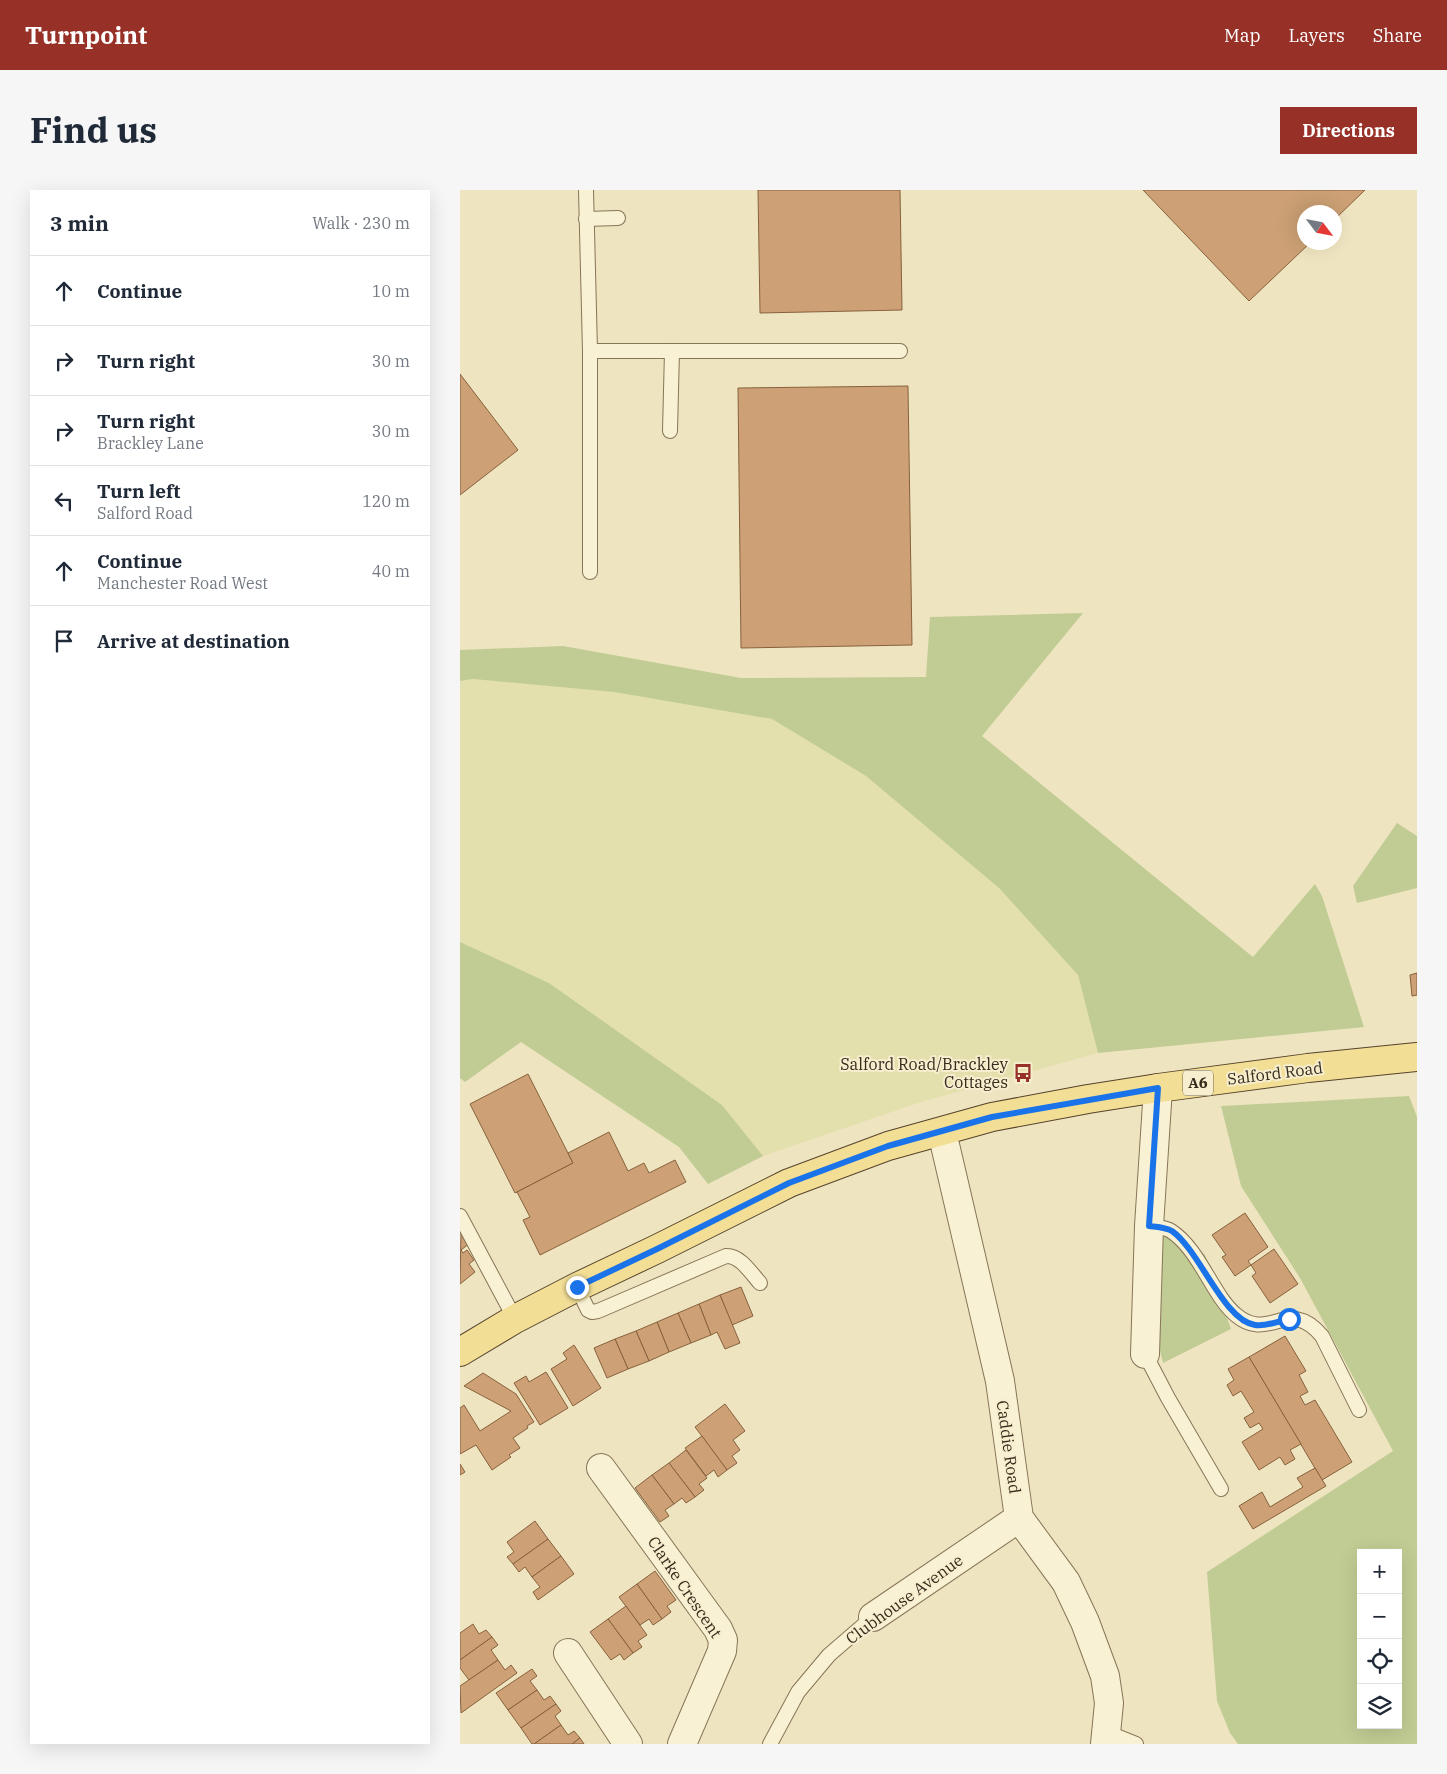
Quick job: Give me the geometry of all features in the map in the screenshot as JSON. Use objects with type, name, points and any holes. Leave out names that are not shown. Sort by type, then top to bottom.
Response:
[{"type":"main road","name":"Salford Road","points":[[577,1287],[789,1183],[888,1146],[992,1117],[1158,1088],[1308,1068],[1417,1057]]},
{"type":"main road","name":"A6","points":[[460,1352],[515,1319],[577,1287]]},
{"type":"street","points":[[1146,1354],[1149,1226],[1158,1088]]},
{"type":"street","name":"Caddie Road","points":[[942,1132],[1000,1381],[1019,1518],[1066,1582],[1085,1622],[1104,1676],[1109,1703],[1106,1738]]},
{"type":"street","name":"Clarke Crescent","points":[[601,1468],[713,1622],[723,1640],[722,1651],[682,1744]]},
{"type":"street","name":"Clubhouse Avenue","points":[[873,1617],[1019,1518]]},
{"type":"street","points":[[568,1653],[627,1744]]},
{"type":"lane","points":[[586,190],[590,352],[590,572]]},
{"type":"lane","points":[[586,219],[618,218]]},
{"type":"lane","points":[[670,430],[672,351]]},
{"type":"lane","points":[[590,352],[900,351]]},
{"type":"lane","points":[[460,1216],[515,1319]]},
{"type":"lane","points":[[1149,1226],[1165,1228],[1179,1238],[1207,1273],[1225,1302],[1243,1321],[1262,1326],[1282,1320],[1299,1319],[1308,1322],[1315,1328],[1322,1336],[1359,1410]]},
{"type":"lane","points":[[577,1287],[588,1310],[592,1312],[598,1311],[732,1255],[760,1283]]},
{"type":"lane","points":[[1146,1354],[1168,1398],[1220,1490]]},
{"type":"lane","name":"Clubhouse Avenue","points":[[770,1744],[798,1692],[829,1655],[873,1617]]},
{"type":"lane","points":[[1106,1738],[1136,1744]]},
{"type":"shaded area","points":[[473,679],[614,692],[772,719],[866,776],[999,888],[1078,975],[1098,1053],[921,1102],[763,1156],[722,1105],[549,983],[460,942],[460,681]]},
{"type":"green space","points":[[1083,613],[982,736],[1253,957],[1315,884],[1322,896],[1364,1027],[1098,1053],[1078,975],[999,888],[866,776],[772,719],[614,692],[473,679],[460,681],[460,650],[563,646],[741,678],[926,677],[930,617]]},
{"type":"green space","points":[[1397,823],[1417,836],[1417,888],[1357,903],[1353,886]]},
{"type":"green space","points":[[460,942],[549,983],[722,1105],[763,1156],[708,1184],[679,1147],[521,1042],[465,1082],[460,1078]]},
{"type":"green space","points":[[1409,1096],[1417,1117],[1417,1744],[1238,1744],[1230,1733],[1217,1701],[1207,1572],[1393,1451],[1300,1278],[1241,1186],[1221,1106]]},
{"type":"green space","points":[[1158,1214],[1205,1255],[1231,1329],[1163,1363],[1153,1321]]},
{"type":"building","points":[[758,190],[900,190],[902,310],[760,313]]},
{"type":"building","points":[[1143,190],[1365,190],[1342,212],[1342,205],[1297,205],[1297,250],[1303,250],[1249,301]]},
{"type":"building","points":[[460,374],[518,450],[460,495]]},
{"type":"building","points":[[908,386],[912,645],[741,648],[738,388]]},
{"type":"building","points":[[1417,973],[1417,995],[1412,996],[1410,975]]},
{"type":"building","points":[[528,1074],[573,1163],[515,1193],[470,1104]]},
{"type":"building","points":[[609,1132],[628,1171],[644,1163],[649,1173],[675,1160],[686,1182],[540,1255],[523,1220],[530,1217],[517,1192],[573,1163],[568,1153]]},
{"type":"building","points":[[1245,1213],[1268,1247],[1248,1261],[1251,1265],[1235,1276],[1222,1257],[1226,1255],[1212,1235]]},
{"type":"building","points":[[461,1232],[470,1243],[461,1250],[463,1253],[467,1250],[474,1260],[469,1264],[475,1272],[460,1284]]},
{"type":"building","points":[[1274,1249],[1298,1284],[1270,1303],[1252,1276],[1256,1273],[1251,1265]]},
{"type":"building","points":[[741,1287],[753,1316],[732,1325],[720,1295]]},
{"type":"building","points":[[720,1295],[740,1343],[725,1349],[717,1332],[711,1335],[699,1304]]},
{"type":"building","points":[[699,1304],[711,1335],[691,1343],[678,1313]]},
{"type":"building","points":[[678,1313],[691,1343],[669,1352],[657,1322]]},
{"type":"building","points":[[657,1322],[669,1352],[649,1361],[636,1331]]},
{"type":"building","points":[[636,1331],[649,1361],[628,1369],[615,1339]]},
{"type":"building","points":[[1285,1336],[1306,1371],[1299,1375],[1308,1392],[1300,1396],[1305,1405],[1315,1400],[1352,1462],[1322,1480],[1249,1357]]},
{"type":"building","points":[[615,1339],[628,1369],[607,1378],[594,1348]]},
{"type":"building","points":[[574,1345],[601,1388],[573,1406],[551,1369],[567,1359],[563,1353]]},
{"type":"building","points":[[1249,1357],[1301,1444],[1290,1450],[1295,1459],[1285,1465],[1280,1457],[1259,1470],[1242,1442],[1263,1429],[1259,1423],[1250,1428],[1244,1418],[1254,1412],[1241,1391],[1233,1396],[1227,1385],[1234,1380],[1228,1369]]},
{"type":"building","points":[[546,1372],[568,1408],[540,1425],[514,1383],[526,1376],[529,1382]]},
{"type":"building","points":[[483,1373],[516,1394],[534,1422],[513,1438],[520,1448],[509,1455],[511,1457],[492,1470],[476,1445],[460,1454],[460,1408],[464,1405],[480,1431],[511,1411],[464,1386]]},
{"type":"building","points":[[725,1404],[745,1431],[733,1440],[740,1450],[732,1456],[737,1463],[727,1470],[695,1427]]},
{"type":"building","points":[[702,1436],[727,1470],[718,1477],[714,1470],[706,1476],[685,1448]]},
{"type":"building","points":[[686,1450],[707,1478],[699,1484],[704,1490],[695,1497],[669,1463]]},
{"type":"building","points":[[669,1463],[695,1497],[686,1503],[682,1498],[674,1504],[652,1475]]},
{"type":"building","points":[[460,1464],[465,1472],[460,1475]]},
{"type":"building","points":[[1315,1468],[1326,1486],[1253,1529],[1239,1506],[1262,1492],[1270,1507],[1303,1487],[1297,1478]]},
{"type":"building","points":[[652,1475],[674,1504],[665,1510],[669,1516],[660,1522],[635,1488]]},
{"type":"building","points":[[535,1521],[548,1539],[513,1564],[507,1557],[514,1552],[507,1542]]},
{"type":"building","points":[[548,1539],[561,1556],[532,1577],[525,1567],[519,1572],[513,1564]]},
{"type":"building","points":[[561,1556],[574,1574],[538,1600],[533,1592],[540,1587],[532,1577]]},
{"type":"building","points":[[655,1571],[676,1600],[667,1606],[671,1612],[662,1619],[637,1584]]},
{"type":"building","points":[[637,1584],[662,1619],[653,1625],[649,1619],[640,1625],[619,1597]]},
{"type":"building","points":[[626,1606],[647,1635],[638,1641],[642,1647],[633,1653],[608,1619]]},
{"type":"building","points":[[608,1619],[633,1653],[624,1660],[620,1654],[611,1660],[590,1632]]},
{"type":"building","points":[[473,1624],[479,1634],[486,1630],[492,1637],[460,1660],[460,1633]]},
{"type":"building","points":[[492,1637],[498,1645],[491,1650],[498,1660],[469,1680],[460,1668],[460,1660]]},
{"type":"building","points":[[498,1660],[505,1670],[511,1665],[517,1673],[461,1713],[460,1686]]},
{"type":"building","points":[[532,1669],[537,1676],[530,1681],[537,1690],[508,1710],[496,1693]]},
{"type":"building","points":[[537,1690],[544,1700],[550,1696],[556,1704],[521,1728],[508,1710]]},
{"type":"building","points":[[556,1704],[561,1711],[555,1716],[561,1725],[532,1744],[521,1728]]},
{"type":"building","points":[[561,1725],[568,1735],[574,1731],[580,1738],[572,1744],[534,1744]]},
{"type":"building","points":[[580,1738],[584,1744],[572,1744]]},
{"type":"place","name":"Salford Road/Brackley Cottages","points":[[1023,1073]]},
{"type":"route","points":[[577,1287],[789,1183],[888,1146],[992,1117],[1158,1088],[1149,1226],[1165,1228],[1179,1238],[1195,1256],[1225,1302],[1243,1321],[1262,1326],[1289,1319]]}]
